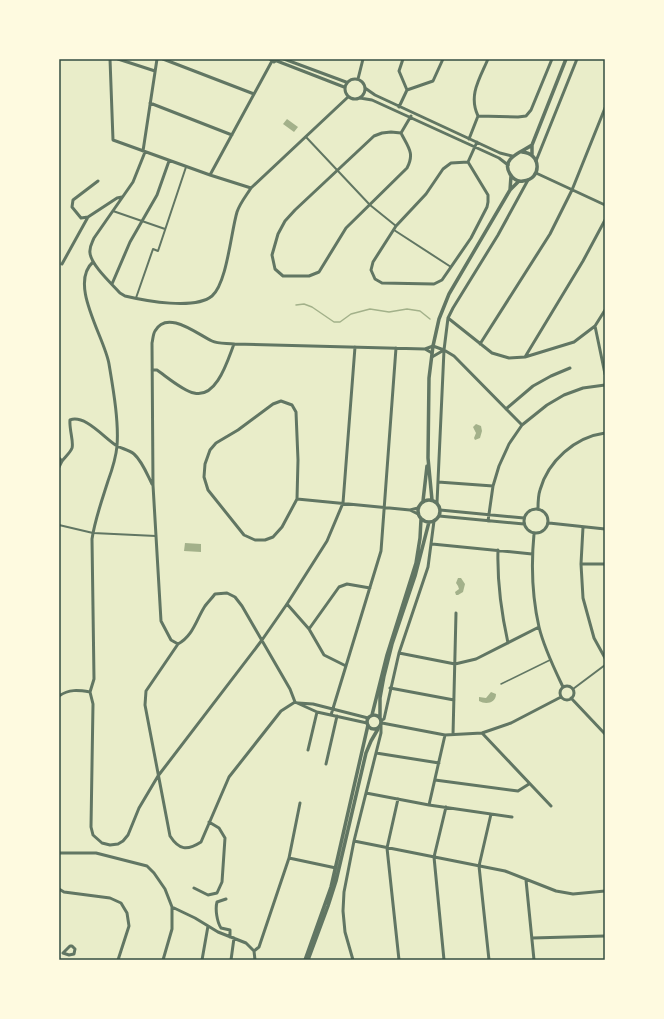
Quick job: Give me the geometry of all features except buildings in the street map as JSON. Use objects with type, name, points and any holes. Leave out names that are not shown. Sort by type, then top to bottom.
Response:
[{"type":"street","points":[[110,59],[113,140],[186,167],[251,188]]},
{"type":"street","points":[[118,59],[155,71]]},
{"type":"street","points":[[157,59],[144,152],[133,182],[94,238],[90,247],[90,254],[93,262],[120,293],[125,296],[185,304],[197,303],[212,296],[221,282],[238,212],[243,200],[251,188],[348,97]]},
{"type":"street","points":[[163,59],[254,94]]},
{"type":"street","points":[[284,59],[346,82]]},
{"type":"street","points":[[358,79],[363,59]]},
{"type":"street","points":[[403,59],[399,71],[407,90]]},
{"type":"street","points":[[397,111],[407,90],[433,81],[443,59]]},
{"type":"street","points":[[478,116],[475,110],[474,92],[488,59]]},
{"type":"street","points":[[478,116],[526,116],[531,110],[552,59]]},
{"type":"street","points":[[532,156],[532,145],[566,59]]},
{"type":"street","points":[[308,960],[336,881],[366,753],[381,722],[384,719],[399,653],[428,567],[434,521],[440,510],[437,503],[444,350],[448,318],[498,235],[528,180],[536,173],[536,161],[577,59]]},
{"type":"street","points":[[210,175],[271,60],[278,60],[344,87]]},
{"type":"street","points":[[360,98],[364,94],[365,88],[363,82],[358,79],[352,79],[346,82],[344,87],[348,97],[354,99],[360,98],[372,100],[499,158],[508,165]]},
{"type":"street","points":[[365,88],[375,95],[413,113],[500,153],[512,156]]},
{"type":"street","points":[[150,103],[232,135]]},
{"type":"street","points":[[480,344],[550,234],[572,190],[605,108]]},
{"type":"street","points":[[401,133],[413,113]]},
{"type":"street","points":[[468,138],[478,116]]},
{"type":"street","points":[[391,132],[401,133],[411,152],[411,160],[407,168],[346,228],[319,272],[309,276],[283,276],[275,269],[272,255],[278,234],[285,221],[374,136],[391,132]]},
{"type":"street","points":[[306,137],[370,204],[396,226]]},
{"type":"street","points":[[468,162],[477,142]]},
{"type":"street","points":[[522,152],[532,145]]},
{"type":"street","points":[[510,190],[511,176],[508,165],[512,156],[515,153],[528,152],[536,161]]},
{"type":"street","points":[[112,284],[130,242],[157,195],[169,161]]},
{"type":"street","points":[[468,162],[488,195],[487,207],[471,238],[442,280],[434,284],[382,283],[375,279],[371,270],[373,262],[396,226],[426,194],[447,165],[451,163],[468,162]]},
{"type":"street","points":[[136,298],[153,249],[158,251],[186,167]]},
{"type":"street","points":[[536,173],[605,205]]},
{"type":"street","points":[[511,176],[519,181],[528,180]]},
{"type":"street","points":[[98,181],[74,200],[72,207],[81,218],[88,217],[117,198],[122,197]]},
{"type":"street","points":[[305,960],[323,913],[336,868],[364,748],[368,718],[372,715],[393,633],[414,570],[418,552],[421,519],[418,514],[418,508],[423,501],[428,458],[429,378],[439,315],[449,294],[510,190],[519,181]]},
{"type":"street","points":[[113,211],[165,229]]},
{"type":"street","points":[[62,264],[88,217]]},
{"type":"street","points":[[525,357],[583,261],[605,220]]},
{"type":"street","points":[[393,230],[451,267]]},
{"type":"street","points":[[93,262],[88,266],[84,278],[84,288],[93,322],[109,362],[116,419],[117,446],[112,468],[94,524],[93,533],[94,679],[90,692],[93,704],[90,816],[93,835],[102,844],[118,844],[128,835],[139,808],[158,776],[262,640],[327,541],[343,503],[356,347]]},
{"type":"street","points":[[448,318],[492,353],[509,358],[525,357],[574,342],[595,326],[605,310]]},
{"type":"street","points":[[178,644],[171,640],[161,621],[153,485],[152,343],[155,331],[161,324],[170,321],[178,323],[214,342],[234,344],[425,349],[433,346],[454,356],[522,425]]},
{"type":"street","points":[[595,326],[605,374]]},
{"type":"street","points":[[152,370],[157,370],[190,392],[196,394],[204,392],[215,385],[221,376],[234,344]]},
{"type":"street","points":[[331,715],[381,551],[396,348]]},
{"type":"street","points":[[425,349],[432,355]]},
{"type":"street","points":[[432,355],[444,350]]},
{"type":"street","points":[[506,409],[533,386],[570,368]]},
{"type":"street","points":[[488,521],[493,486],[499,466],[509,444],[522,425],[547,405],[564,395],[583,388],[605,385]]},
{"type":"street","points":[[281,401],[292,405],[296,412],[298,460],[297,499],[282,527],[273,537],[265,540],[255,540],[244,535],[208,490],[204,477],[205,464],[210,450],[216,443],[238,430],[272,404],[281,401]]},
{"type":"street","points":[[59,467],[60,460],[72,448],[73,440],[69,424],[70,420],[74,418],[97,430],[117,446],[135,455],[153,485]]},
{"type":"street","points":[[538,509],[539,491],[548,470],[562,454],[579,441],[605,433]]},
{"type":"street","points":[[428,458],[432,500]]},
{"type":"street","points":[[438,482],[493,486]]},
{"type":"street","points":[[297,499],[410,510],[418,514]]},
{"type":"street","points":[[423,501],[432,500],[437,503]]},
{"type":"street","points":[[410,510],[418,508]]},
{"type":"street","points":[[538,509],[546,514],[549,523],[547,528],[542,532],[534,534],[529,532],[524,524],[524,518],[530,510],[538,509]]},
{"type":"street","points":[[440,510],[524,518]]},
{"type":"street","points":[[438,516],[524,524]]},
{"type":"street","points":[[421,519],[429,522],[434,521]]},
{"type":"street","points":[[353,960],[345,932],[343,911],[348,872],[354,841],[381,733],[380,698],[384,676],[392,644],[415,576],[429,522]]},
{"type":"street","points":[[549,523],[605,529]]},
{"type":"street","points":[[59,525],[93,533],[156,536]]},
{"type":"street","points":[[583,527],[581,564],[583,598],[594,638],[605,658]]},
{"type":"street","points":[[534,534],[532,554],[533,590],[539,627],[550,660],[564,687]]},
{"type":"street","points":[[432,544],[532,554]]},
{"type":"street","points":[[498,550],[497,572],[501,610],[508,643]]},
{"type":"street","points":[[581,564],[605,564]]},
{"type":"street","points":[[309,629],[339,587],[347,584],[370,588]]},
{"type":"street","points":[[368,718],[313,704],[295,702],[281,711],[229,777],[201,842],[193,847],[184,848],[175,844],[170,836],[145,704],[146,691],[178,644],[185,641],[194,628],[205,606],[215,594],[227,593],[235,597],[242,606],[290,689],[295,702],[317,712],[367,724],[373,730],[378,729]]},
{"type":"street","points":[[287,604],[309,629],[324,655],[346,666]]},
{"type":"street","points":[[453,735],[456,613]]},
{"type":"street","points":[[399,653],[455,664],[476,659],[539,627]]},
{"type":"street","points":[[573,689],[605,665]]},
{"type":"street","points":[[564,687],[568,686],[573,689]]},
{"type":"street","points":[[561,697],[560,693],[564,687]]},
{"type":"street","points":[[390,688],[454,700]]},
{"type":"street","points":[[561,697],[567,700],[571,698],[574,693],[573,689]]},
{"type":"street","points":[[59,696],[68,691],[78,690],[90,692]]},
{"type":"street","points":[[372,715],[377,715],[381,722],[445,735],[482,733],[511,723],[561,697]]},
{"type":"street","points":[[571,698],[605,734]]},
{"type":"street","points":[[308,750],[317,712]]},
{"type":"street","points":[[326,764],[337,716]]},
{"type":"street","points":[[482,733],[551,806]]},
{"type":"street","points":[[430,805],[445,735]]},
{"type":"street","points":[[376,753],[439,763]]},
{"type":"street","points":[[435,780],[518,791],[529,784]]},
{"type":"street","points":[[366,793],[430,805],[512,817]]},
{"type":"street","points":[[398,799],[387,848],[399,960]]},
{"type":"street","points":[[254,951],[259,947],[289,858],[300,803]]},
{"type":"street","points":[[444,960],[434,857],[446,807]]},
{"type":"street","points":[[489,960],[479,866],[491,814]]},
{"type":"street","points":[[194,888],[208,895],[217,893],[222,882],[225,838],[219,828],[209,822]]},
{"type":"street","points":[[354,841],[505,872],[556,891],[574,894],[605,891]]},
{"type":"street","points":[[59,853],[96,853],[147,866],[154,872],[165,889],[172,907],[172,929],[163,960]]},
{"type":"street","points":[[289,858],[336,868]]},
{"type":"street","points":[[526,880],[534,960]]},
{"type":"street","points":[[59,889],[64,892],[110,898],[121,903],[127,913],[129,926],[118,960]]},
{"type":"street","points":[[226,899],[217,902],[216,907],[219,925],[221,928],[230,930],[230,937]]},
{"type":"street","points":[[172,907],[195,918],[218,932],[246,943],[254,951],[255,960]]},
{"type":"street","points":[[202,960],[208,926]]},
{"type":"street","points":[[532,938],[605,936]]},
{"type":"street","points":[[231,960],[234,938]]},
{"type":"lane","points":[[501,684],[550,660]]},
{"type":"shaded area","points":[[287,119],[298,127],[294,132],[283,124]]},
{"type":"shaded area","points":[[476,424],[481,426],[482,431],[480,438],[475,440],[474,438],[476,433],[473,427]]},
{"type":"shaded area","points":[[185,543],[201,544],[201,552],[184,551]]},
{"type":"shaded area","points":[[458,578],[461,578],[465,584],[463,592],[456,595],[455,592],[459,589],[456,583]]},
{"type":"shaded area","points":[[491,692],[496,694],[496,697],[492,701],[487,703],[479,701],[479,697],[486,698]]},
{"type":"waterway","points":[[296,305],[304,304],[312,307],[334,322],[340,322],[351,314],[370,309],[389,312],[407,309],[420,311],[430,319]]}]
